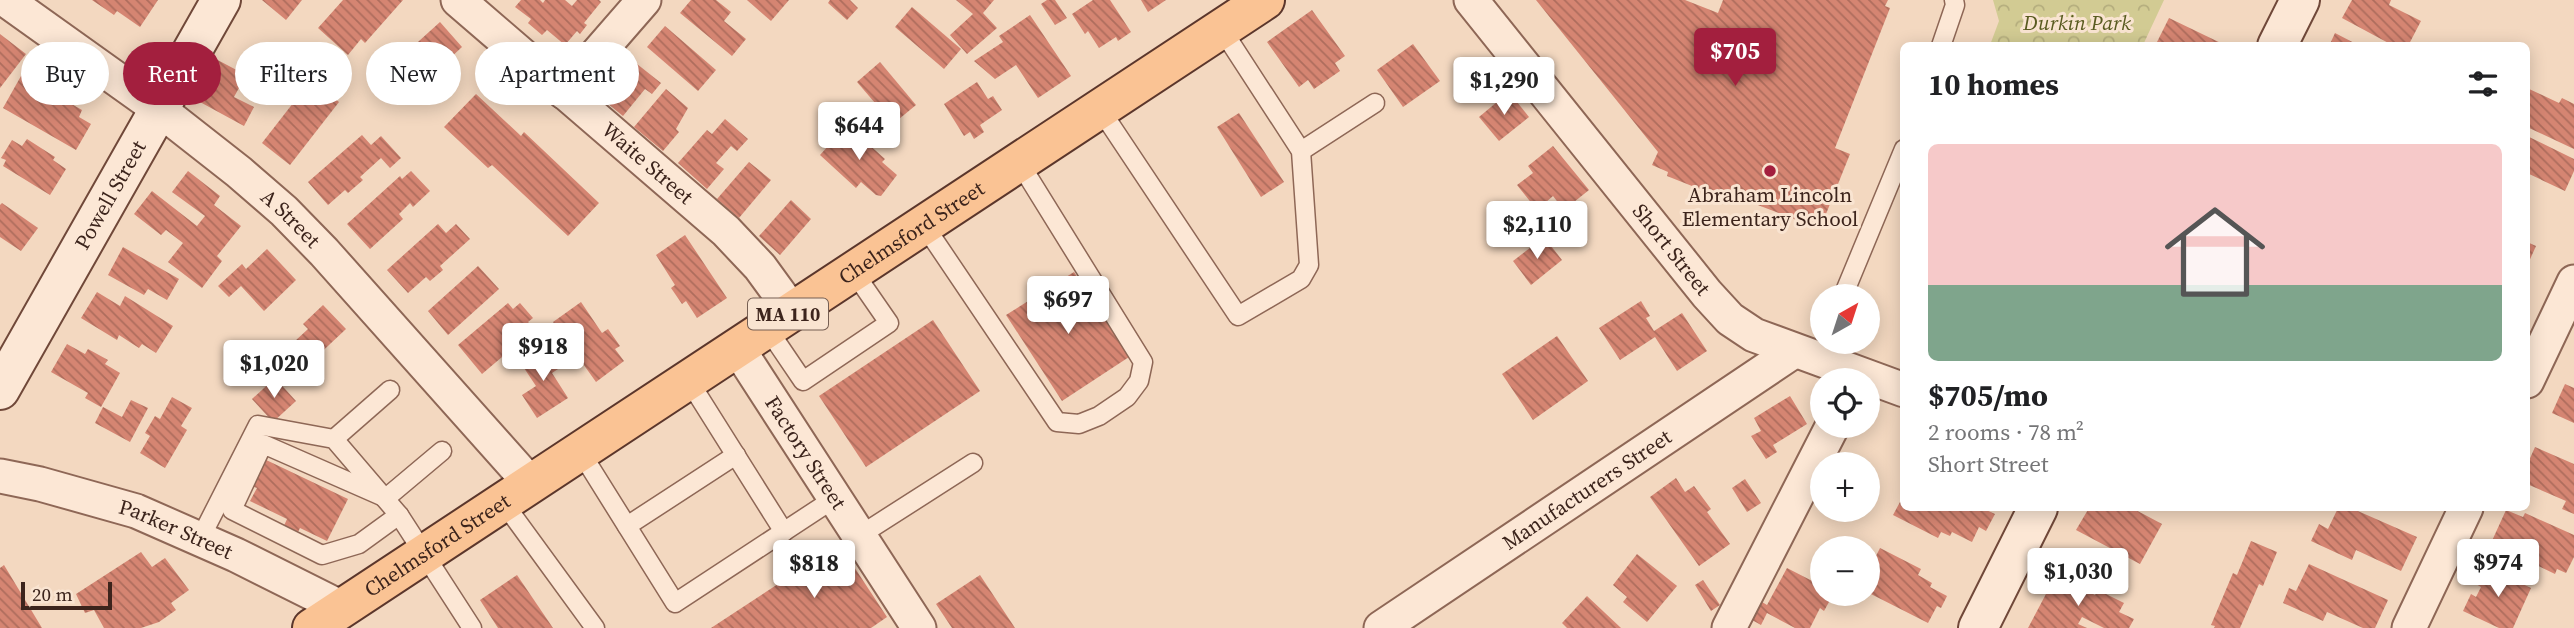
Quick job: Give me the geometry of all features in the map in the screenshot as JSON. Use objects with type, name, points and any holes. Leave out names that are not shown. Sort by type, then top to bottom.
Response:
[{"type":"main road","name":"Chelmsford Street","points":[[334,618],[425,552],[1100,109],[1244,9]]},
{"type":"street","name":"A Street","points":[[6,0],[160,110],[284,211],[324,252],[517,493]]},
{"type":"street","name":"Powell Street","points":[[0,390],[221,0]]},
{"type":"street","name":"Waite Street","points":[[458,0],[506,42]]},
{"type":"street","points":[[607,42],[644,0]]},
{"type":"street","name":"Short Street","points":[[1471,0],[1730,319],[1754,335],[1810,350]]},
{"type":"street","points":[[2279,42],[2300,0]]},
{"type":"street","name":"Waite Street","points":[[579,105],[726,231],[760,267],[765,329]]},
{"type":"street","points":[[2530,375],[2574,282]]},
{"type":"street","name":"Factory Street","points":[[765,329],[835,498],[911,625]]},
{"type":"street","name":"Manufacturers Street","points":[[1381,628],[1810,352]]},
{"type":"street","name":"Short Street","points":[[1817,354],[1842,368]]},
{"type":"street","name":"Short Street","points":[[1880,383],[1900,389]]},
{"type":"street","points":[[1729,628],[1826,438]]},
{"type":"street","name":"Parker Street","points":[[0,476],[40,484],[135,511],[282,577],[334,618]]},
{"type":"street","points":[[1978,628],[2036,511]]},
{"type":"street","points":[[2409,628],[2465,511]]},
{"type":"lane","points":[[1942,42],[1955,5],[1954,0]]},
{"type":"lane","points":[[1100,109],[1238,316],[1301,279],[1309,265],[1301,151],[1244,9]]},
{"type":"lane","points":[[1301,151],[1375,103]]},
{"type":"lane","points":[[1848,284],[1900,159]]},
{"type":"lane","points":[[924,225],[1057,422],[1079,424],[1108,410],[1127,397],[1139,381],[1143,362],[1019,162]]},
{"type":"lane","points":[[765,329],[803,381],[889,323],[853,271]]},
{"type":"lane","points":[[689,381],[784,532]]},
{"type":"lane","points":[[334,439],[390,390]]},
{"type":"lane","points":[[200,539],[258,425],[334,439],[399,515],[470,625]]},
{"type":"lane","points":[[386,498],[263,444],[232,510],[322,555],[359,544],[399,515]]},
{"type":"lane","points":[[386,498],[442,451]]},
{"type":"lane","points":[[580,451],[675,603],[835,498]]},
{"type":"lane","points":[[627,526],[736,455]]},
{"type":"lane","points":[[859,536],[973,463]]},
{"type":"lane","points":[[517,493],[559,579],[595,628]]},
{"type":"green space","name":"Durkin Park","points":[[1993,0],[2164,0],[2144,42],[1991,42],[1999,21]]},
{"type":"building","points":[[92,0],[158,0],[140,27],[117,11],[114,15]]},
{"type":"building","points":[[262,0],[302,0],[286,20]]},
{"type":"building","points":[[343,0],[403,0],[365,43],[361,39],[352,50],[352,42],[334,42],[318,28]]},
{"type":"building","points":[[521,0],[540,0],[543,3],[545,0],[565,0],[572,6],[577,0],[601,2],[584,23],[587,25],[580,34],[577,31],[568,42],[561,42],[547,30],[542,35],[528,23],[531,19],[515,7]]},
{"type":"building","points":[[691,0],[716,0],[731,12],[724,21],[746,39],[732,56],[680,13]]},
{"type":"building","points":[[747,0],[789,0],[771,21]]},
{"type":"building","points":[[830,0],[850,0],[858,8],[847,20],[828,3]]},
{"type":"building","points":[[956,0],[994,0],[983,13],[997,28],[967,54],[950,35],[973,14]]},
{"type":"building","points":[[1047,0],[1055,0],[1067,18],[1055,25],[1041,4]]},
{"type":"building","points":[[1093,0],[1110,0],[1131,32],[1118,41],[1116,37],[1099,48],[1088,31],[1085,34],[1072,14]]},
{"type":"building","points":[[1141,0],[1166,0],[1148,12]]},
{"type":"building","points":[[1536,0],[1685,0],[1718,13],[1723,0],[1888,0],[1885,6],[1890,8],[1835,148],[1850,154],[1820,229],[1724,192],[1722,198],[1667,176],[1668,172],[1652,165],[1658,152]]},
{"type":"building","points":[[2352,0],[2391,0],[2389,5],[2421,21],[2410,42],[2387,42],[2342,18]]},
{"type":"building","points":[[912,7],[961,49],[944,69],[895,27]]},
{"type":"building","points":[[1312,10],[1345,56],[1335,63],[1340,71],[1314,89],[1308,80],[1299,87],[1267,42]]},
{"type":"building","points":[[1030,15],[1071,76],[1038,98],[1016,65],[995,79],[974,61],[1003,42],[999,36]]},
{"type":"building","points":[[2169,18],[2219,42],[2157,42]]},
{"type":"building","points":[[440,22],[458,42],[418,42]]},
{"type":"building","points":[[665,26],[716,70],[698,91],[647,47]]},
{"type":"building","points":[[2335,33],[2352,42],[2331,42]]},
{"type":"building","points":[[0,34],[21,50],[21,61],[0,88]]},
{"type":"building","points":[[1413,44],[1440,81],[1403,107],[1377,70]]},
{"type":"building","points":[[221,62],[235,69],[235,105],[254,107],[244,126],[206,105],[221,105]]},
{"type":"building","points":[[880,62],[916,105],[893,124],[857,82]]},
{"type":"building","points":[[639,66],[661,83],[652,94],[645,89],[639,96]]},
{"type":"building","points":[[21,76],[21,105],[73,105],[82,110],[79,117],[91,124],[76,150],[3,108]]},
{"type":"building","points":[[977,82],[988,99],[993,96],[1002,110],[980,125],[984,132],[974,139],[970,132],[964,136],[944,104]]},
{"type":"building","points":[[666,89],[688,108],[676,129],[679,132],[663,151],[634,127]]},
{"type":"building","points":[[2530,89],[2559,103],[2562,98],[2574,104],[2574,149],[2530,128]]},
{"type":"building","points":[[1509,92],[1529,117],[1499,141],[1479,117]]},
{"type":"building","points":[[475,95],[475,105],[488,105],[521,136],[524,132],[599,203],[568,236],[492,165],[488,168],[444,127]]},
{"type":"building","points":[[292,105],[337,105],[290,165],[262,143]]},
{"type":"building","points":[[610,105],[632,105],[623,116]]},
{"type":"building","points":[[1239,113],[1284,182],[1261,197],[1217,127]]},
{"type":"building","points":[[725,119],[748,139],[737,151],[731,146],[716,163],[724,169],[707,189],[678,163],[707,130],[712,134]]},
{"type":"building","points":[[847,125],[885,159],[882,162],[897,175],[881,196],[861,182],[856,188],[820,155]]},
{"type":"building","points":[[362,135],[371,145],[381,136],[401,158],[390,168],[381,158],[360,177],[363,180],[348,193],[345,190],[328,205],[308,182]]},
{"type":"building","points":[[2530,137],[2574,159],[2574,171],[2565,191],[2530,174]]},
{"type":"building","points":[[27,139],[55,157],[53,160],[66,169],[50,195],[3,166],[6,160],[1,158],[12,140],[22,146]]},
{"type":"building","points":[[1553,146],[1589,190],[1564,210],[1553,196],[1537,210],[1517,185],[1533,173],[1528,166]]},
{"type":"building","points":[[749,162],[771,180],[739,218],[717,199]]},
{"type":"building","points":[[188,171],[220,196],[214,205],[241,226],[217,256],[222,261],[202,288],[168,262],[183,243],[166,230],[161,235],[134,214],[152,191],[197,226],[205,216],[172,192]]},
{"type":"building","points":[[411,171],[430,191],[413,207],[410,203],[399,214],[403,219],[370,249],[347,224],[400,176],[402,179]]},
{"type":"building","points":[[791,200],[811,219],[780,255],[759,236]]},
{"type":"building","points":[[2,203],[38,228],[21,251],[0,237]]},
{"type":"building","points":[[438,224],[446,233],[456,224],[470,239],[440,266],[443,270],[430,281],[426,277],[408,293],[387,270]]},
{"type":"building","points":[[685,235],[727,298],[697,318],[686,301],[682,304],[671,288],[675,285],[656,255]]},
{"type":"building","points":[[1544,237],[1562,260],[1531,285],[1513,261]]},
{"type":"building","points":[[2530,243],[2536,246],[2530,259]]},
{"type":"building","points":[[123,247],[179,279],[167,300],[148,289],[144,295],[108,275]]},
{"type":"building","points":[[267,249],[296,280],[264,311],[241,286],[229,297],[218,286],[242,264],[246,269]]},
{"type":"building","points":[[478,266],[499,289],[448,335],[428,311]]},
{"type":"building","points":[[1074,272],[1129,357],[1062,401],[1006,315]]},
{"type":"building","points":[[97,292],[120,306],[125,296],[173,326],[156,353],[142,344],[139,348],[119,335],[117,340],[81,318]]},
{"type":"building","points":[[1641,301],[1650,316],[1646,318],[1654,331],[1682,313],[1707,351],[1677,371],[1655,337],[1620,360],[1599,328]]},
{"type":"building","points":[[581,302],[602,333],[608,329],[620,346],[615,349],[624,361],[596,382],[553,322]]},
{"type":"building","points":[[508,303],[513,309],[520,303],[533,318],[528,322],[535,329],[482,374],[458,345]]},
{"type":"building","points":[[323,305],[346,329],[312,361],[294,342],[308,329],[303,324]]},
{"type":"building","points":[[933,320],[980,391],[866,467],[819,396]]},
{"type":"building","points":[[1557,336],[1588,381],[1533,420],[1502,374]]},
{"type":"building","points":[[67,344],[85,354],[88,349],[108,360],[105,364],[120,373],[101,407],[85,398],[88,393],[51,372]]},
{"type":"building","points":[[544,347],[558,369],[552,373],[568,398],[537,418],[522,395],[536,386],[520,362]]},
{"type":"building","points":[[275,378],[296,401],[273,422],[252,399]]},
{"type":"building","points":[[2565,384],[2574,388],[2574,423],[2552,413]]},
{"type":"building","points":[[1790,396],[1807,424],[1773,445],[1777,452],[1766,459],[1751,436],[1761,431],[1754,418]]},
{"type":"building","points":[[172,397],[192,408],[181,426],[187,430],[165,468],[140,453],[150,436],[145,433],[155,416],[160,419]]},
{"type":"building","points":[[131,400],[148,408],[130,442],[95,423],[103,407],[122,417]]},
{"type":"building","points":[[2535,447],[2574,464],[2574,514],[2562,509],[2566,501],[2530,485],[2530,458]]},
{"type":"building","points":[[262,458],[348,499],[327,541],[300,528],[297,534],[283,528],[287,519],[250,501],[257,488],[249,485]]},
{"type":"building","points":[[1676,478],[1685,492],[1694,486],[1711,509],[1707,512],[1730,544],[1699,566],[1650,497]]},
{"type":"building","points":[[1745,479],[1761,503],[1747,512],[1732,488]]},
{"type":"building","points":[[1900,502],[1900,511],[1988,511],[1995,514],[1986,531],[1979,527],[1972,542],[1952,532],[1950,536],[1941,532],[1938,538],[1893,515]]},
{"type":"building","points":[[2087,511],[2138,511],[2162,524],[2140,564],[2076,530]]},
{"type":"building","points":[[2337,511],[2358,511],[2417,537],[2401,571],[2356,550],[2352,560],[2311,541],[2319,524],[2328,529]]},
{"type":"building","points":[[2506,511],[2523,517],[2525,513],[2574,535],[2574,557],[2566,573],[2557,569],[2555,574],[2491,543]]},
{"type":"building","points":[[2251,541],[2277,552],[2263,586],[2259,584],[2240,628],[2214,628],[2215,626],[2211,625],[2233,573],[2237,575]]},
{"type":"building","points":[[839,544],[887,617],[871,628],[711,628]]},
{"type":"building","points":[[1880,548],[1921,569],[1918,575],[1932,583],[1930,587],[1947,596],[1941,608],[1937,606],[1928,623],[1880,599]]},
{"type":"building","points":[[141,552],[152,567],[165,558],[189,590],[171,603],[176,610],[159,622],[141,628],[104,628],[94,610],[85,613],[76,594]]},
{"type":"building","points":[[1637,554],[1677,586],[1647,622],[1623,602],[1627,597],[1613,585]]},
{"type":"building","points":[[2309,564],[2388,600],[2375,628],[2363,628],[2327,612],[2323,621],[2283,603],[2289,588],[2296,591]]},
{"type":"building","points":[[4,565],[42,628],[0,628],[0,568]]},
{"type":"building","points":[[2484,566],[2531,588],[2513,628],[2499,628],[2463,611],[2471,594],[2476,597],[2481,587],[2476,584]]},
{"type":"building","points":[[1787,568],[1810,580],[1810,606],[1827,606],[1824,611],[1820,608],[1810,628],[1795,628],[1767,613],[1761,625],[1752,620],[1762,602],[1767,605]]},
{"type":"building","points":[[517,575],[553,628],[498,628],[480,600]]},
{"type":"building","points":[[980,575],[1015,628],[952,628],[936,604]]},
{"type":"building","points":[[2056,575],[2095,595],[2098,590],[2124,603],[2119,612],[2134,619],[2129,628],[2104,628],[2082,617],[2078,624],[2087,628],[2028,628]]},
{"type":"building","points":[[1703,580],[1720,605],[1711,611],[1695,585]]},
{"type":"building","points":[[1587,596],[1621,628],[1567,628],[1562,623]]},
{"type":"place","name":"Abraham Lincoln Elementary School","points":[[1770,171]]}]
